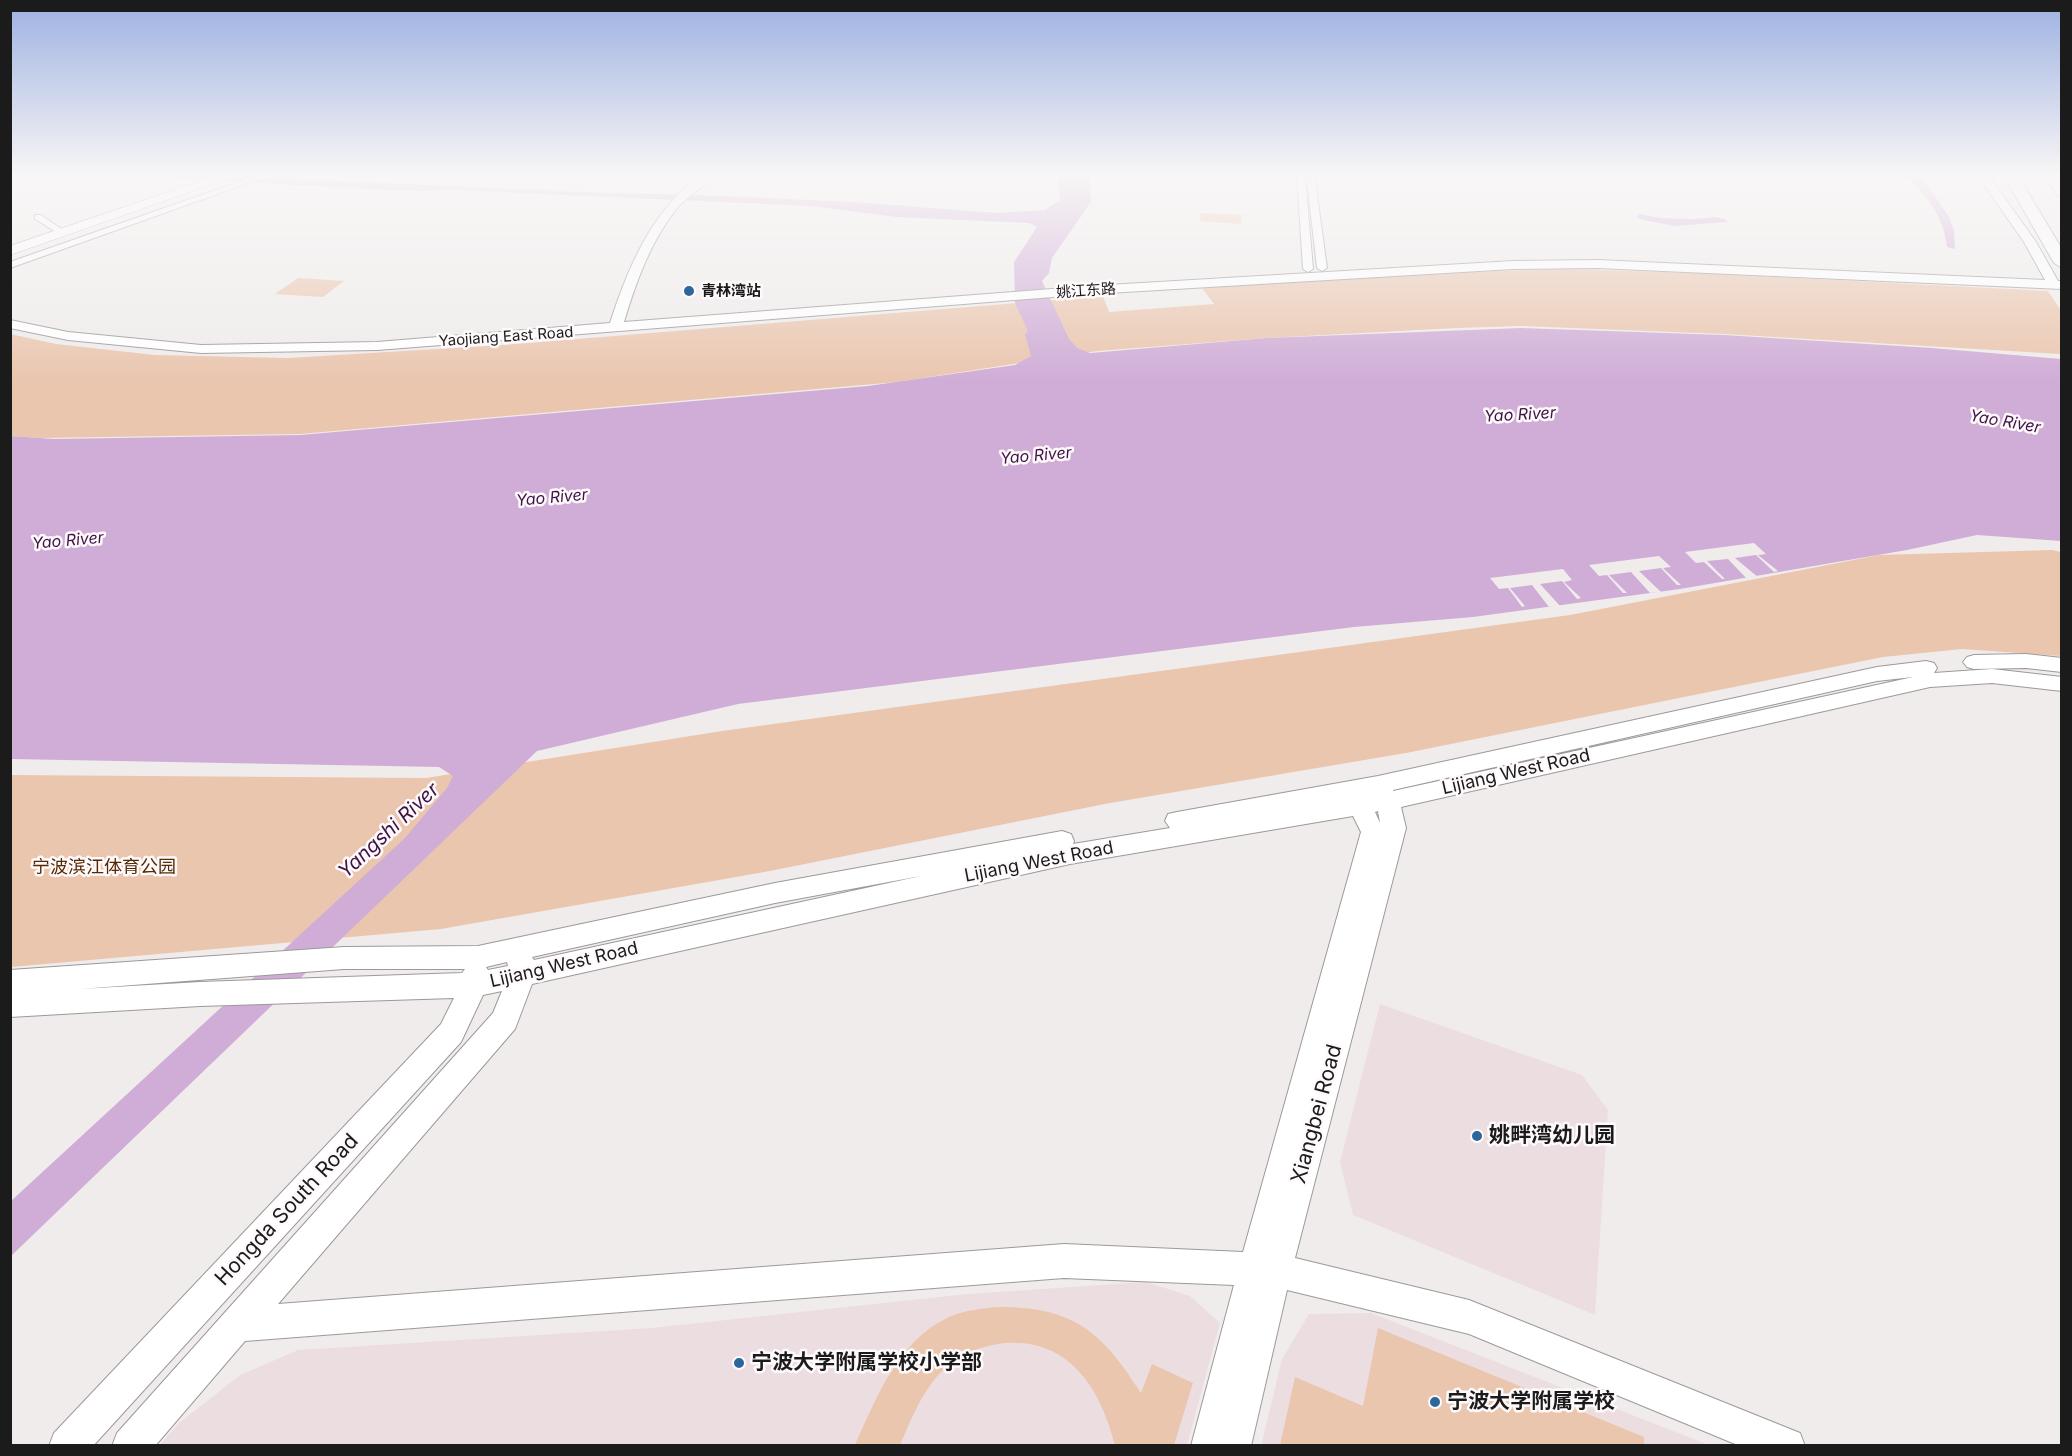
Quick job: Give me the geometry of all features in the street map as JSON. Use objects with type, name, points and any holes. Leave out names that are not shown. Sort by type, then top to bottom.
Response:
[{"type":"highway","points":[[2050,244],[2061,263]]},
{"type":"main road","points":[[10,251],[31,244]]},
{"type":"main road","points":[[617,323],[631,279],[649,244]]},
{"type":"main road","points":[[2032,244],[2056,280]]},
{"type":"main road","points":[[1308,269],[1564,258],[2056,280]]},
{"type":"main road","points":[[1040,290],[1411,269],[1576,264],[2056,280]]},
{"type":"main road","name":"姚江东路","points":[[1040,290],[1308,269]]},
{"type":"main road","name":"Yaojiang East Road","points":[[10,324],[68,336],[201,349],[377,346],[617,323],[1040,290]]},
{"type":"main road","name":"Yaojiang East Road","points":[[10,311],[86,327],[256,339],[342,338],[617,323]]},
{"type":"main road","name":"Lijiang West Road","points":[[1369,795],[1877,674],[1965,662],[2026,661],[2061,665]]},
{"type":"main road","name":"Lijiang West Road","points":[[10,1005],[200,994],[322,990],[476,971],[1369,795],[1930,680],[1992,676],[2061,684]]},
{"type":"main road","name":"Xiangbei Road","points":[[1232,1446],[1265,1270],[1373,832],[1369,795]]},
{"type":"main road","name":"Lijiang West Road","points":[[10,982],[344,957],[476,971]]},
{"type":"main road","name":"Hongda South Road","points":[[129,1446],[506,1020],[521,962]]},
{"type":"main road","name":"Hongda South Road","points":[[67,1446],[451,1033],[476,971]]},
{"type":"main road","points":[[239,1324],[1064,1261],[1265,1270],[1469,1317],[1787,1446]]},
{"type":"main road","name":"Xiangbei Road","points":[[1210,1446],[1265,1270]]},
{"type":"street","points":[[10,265],[66,244]]},
{"type":"street","points":[[1306,244],[1308,269]]},
{"type":"street","points":[[1319,244],[1322,268]]},
{"type":"shaded area","name":"姚畔湾幼儿园","points":[[1380,1004],[1582,1075],[1608,1110],[1595,1315],[1353,1215],[1340,1162]]},
{"type":"shaded area","name":"宁波大学附属学校小学部","points":[[1146,1282],[1190,1296],[1220,1323],[1187,1445],[159,1446],[179,1423],[240,1375],[298,1350],[651,1328],[967,1294]]},
{"type":"shaded area","name":"宁波大学附属学校","points":[[1371,1313],[1709,1445],[1261,1446],[1282,1359],[1309,1314]]},
{"type":"green space","points":[[1562,269],[1703,273],[2048,291],[2062,312],[2061,354],[1724,334],[1521,326],[1457,328],[1267,338],[1097,351],[897,382],[300,434],[39,438],[11,436],[10,334],[56,344],[155,355],[288,358],[504,345],[1103,296],[1109,312],[1214,304],[1202,288],[1429,273]]},
{"type":"green space","points":[[298,278],[344,281],[323,297],[275,294]]},
{"type":"green space","name":"宁波滨江体育公园","points":[[2052,550],[2061,552],[2061,656],[1962,649],[1883,657],[1406,753],[1110,803],[770,871],[441,929],[11,967],[10,775],[426,778],[722,731],[1570,615],[1879,555]]},
{"type":"green space","points":[[995,1307],[1045,1311],[1082,1326],[1112,1353],[1141,1393],[1152,1364],[1193,1383],[1174,1445],[1115,1445],[1101,1405],[1091,1387],[1065,1359],[1048,1349],[1028,1344],[1005,1343],[983,1347],[969,1353],[941,1372],[926,1391],[900,1445],[855,1445],[892,1370],[919,1337],[954,1315]]},
{"type":"green space","name":"宁波大学附属学校","points":[[1378,1328],[1644,1437],[1644,1445],[1280,1445],[1295,1377],[1363,1406]]},
{"type":"water","name":"Yao River","points":[[1026,244],[1062,244],[1052,258],[1049,273],[1042,281],[1069,339],[1077,348],[1090,353],[1267,338],[1521,328],[1724,335],[1932,348],[2061,359],[2061,541],[1977,535],[1907,550],[1680,589],[1473,617],[1354,627],[738,704],[537,751],[11,1256],[11,1201],[405,838],[447,788],[453,776],[439,767],[11,759],[11,436],[54,439],[300,435],[868,386],[1015,365],[1031,356],[1025,334],[1028,331],[1015,303],[1014,262]]},
{"type":"pier","points":[[1754,543],[1766,554],[1758,555],[1778,571],[1774,572],[1756,555],[1735,558],[1759,578],[1748,580],[1728,559],[1707,561],[1725,579],[1722,579],[1704,562],[1696,563],[1685,552]]},
{"type":"pier","points":[[1659,556],[1671,567],[1663,568],[1681,585],[1677,585],[1661,568],[1639,571],[1661,592],[1650,593],[1631,572],[1609,575],[1627,593],[1623,593],[1607,575],[1599,576],[1589,565]]},
{"type":"pier","points":[[1563,569],[1572,580],[1564,582],[1581,598],[1577,599],[1562,581],[1540,584],[1560,606],[1549,607],[1532,585],[1510,588],[1525,606],[1522,607],[1508,588],[1499,589],[1490,578]]},
{"type":"place","name":"青林湾站","points":[[689,291]]},
{"type":"place","name":"姚畔湾幼儿园","points":[[1477,1136]]},
{"type":"place","name":"宁波大学附属学校小学部","points":[[739,1363]]},
{"type":"place","name":"宁波大学附属学校","points":[[1435,1402]]},
{"type":"water label","name":"Yangshi River","points":[[389,831]]}]
